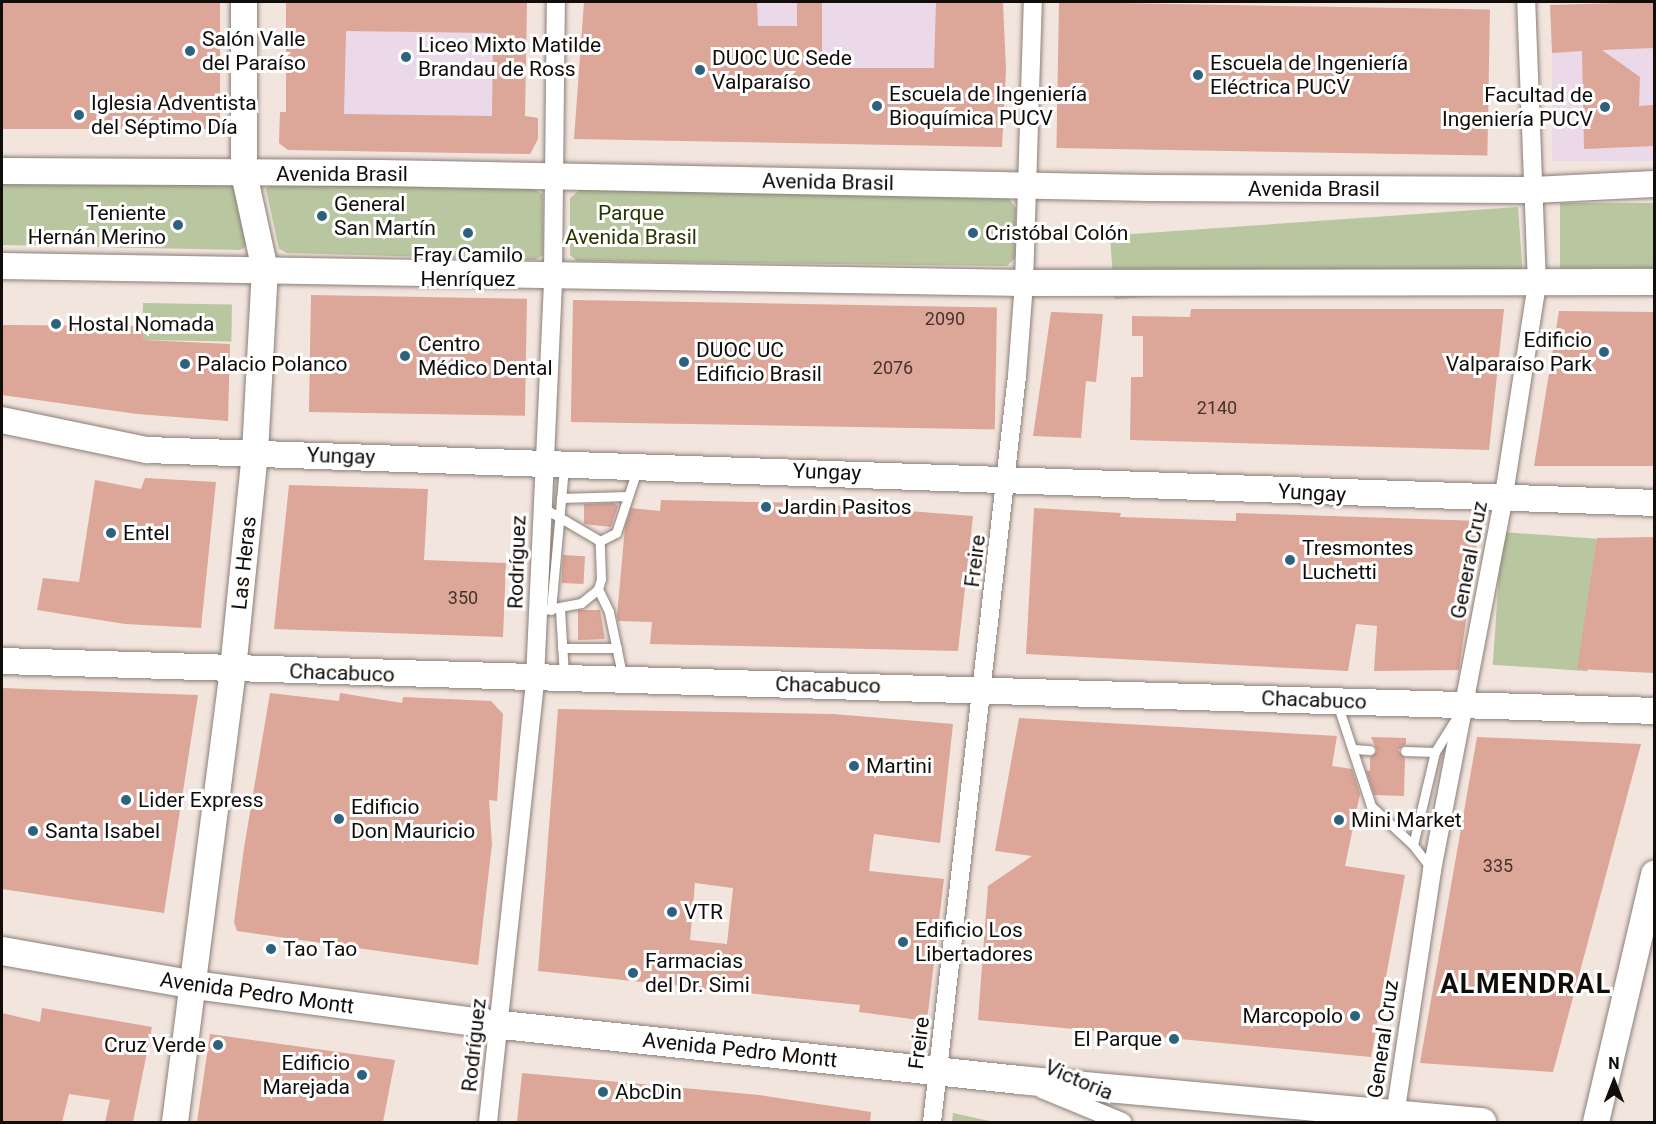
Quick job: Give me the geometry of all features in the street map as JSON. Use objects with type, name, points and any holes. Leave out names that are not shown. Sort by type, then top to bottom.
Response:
[{"type":"main road","name":"Avenida Pedro Montt","points":[[2,951],[194,985],[497,1025],[938,1069],[1019,1080],[1394,1119],[1482,1122]]},
{"type":"street","name":"Las Heras","points":[[175,1122],[233,669],[255,453],[265,270],[244,174],[244,2]]},
{"type":"street","name":"Rodríguez","points":[[488,1122],[535,679],[549,611],[550,511],[554,463],[556,2]]},
{"type":"street","name":"Freire","points":[[932,1122],[1007,479],[1024,283],[1033,2]]},
{"type":"street","name":"General Cruz","points":[[1394,1119],[1432,870],[1503,501],[1537,284],[1526,2]]},
{"type":"street","name":"Avenida Brasil","points":[[2,171],[1027,186],[1533,190],[1654,184]]},
{"type":"street","points":[[7,270],[265,270],[1024,283],[1537,284],[1654,282]]},
{"type":"street","name":"Yungay","points":[[2,420],[147,450],[1007,479],[1503,501],[1654,503]]},
{"type":"street","name":"Chacabuco","points":[[2,661],[564,680],[983,688],[1654,711]]},
{"type":"street","points":[[1596,1122],[1654,874]]},
{"type":"street","name":"Victoria","points":[[1019,1080],[1122,1122]]},
{"type":"lane","points":[[554,463],[561,498]]},
{"type":"lane","points":[[600,542],[616,533],[639,466]]},
{"type":"lane","points":[[600,542],[550,511],[561,498],[628,496]]},
{"type":"lane","points":[[600,542],[598,589],[609,612],[624,681]]},
{"type":"lane","points":[[564,680],[562,648],[549,611],[581,603],[598,589]]},
{"type":"lane","points":[[562,648],[617,648]]},
{"type":"lane","points":[[1336,701],[1354,749],[1371,806],[1413,845],[1432,870]]},
{"type":"lane","points":[[1413,845],[1435,752],[1463,706]]},
{"type":"lane","points":[[1354,749],[1370,750]]},
{"type":"lane","points":[[1406,751],[1435,752]]},
{"type":"shaded area","name":"Liceo Mixto Matilde Brandau de Ross","points":[[286,2],[527,2],[525,116],[538,118],[538,139],[530,154],[288,150],[279,143],[280,112],[286,112]]},
{"type":"shaded area","name":"DUOC UC Sede Valparaíso","points":[[584,2],[936,2],[936,139],[584,139]]},
{"type":"shaded area","name":"Facultad de Ingeniería PUCV","points":[[1552,48],[1654,48],[1654,161],[1552,161]]},
{"type":"green space","points":[[2,178],[229,183],[238,189],[247,246],[240,250],[2,245]]},
{"type":"green space","name":"Parque Avenida Brasil","points":[[273,182],[531,188],[543,194],[543,255],[535,260],[287,253],[279,249],[266,189]]},
{"type":"green space","name":"Parque Avenida Brasil","points":[[582,188],[1009,199],[1016,208],[1015,258],[1007,266],[577,261],[570,255],[570,198]]},
{"type":"green space","points":[[1560,203],[1654,203],[1654,268],[1560,268]]},
{"type":"green space","points":[[1518,207],[1522,271],[1114,299],[1110,236]]},
{"type":"green space","points":[[143,303],[232,305],[231,342],[142,340]]},
{"type":"green space","points":[[1502,532],[1597,539],[1587,671],[1493,665]]},
{"type":"green space","points":[[953,1113],[994,1122],[952,1122]]},
{"type":"building","points":[[2,2],[220,2],[220,129],[2,129]]},
{"type":"building","name":"Liceo Mixto Matilde Brandau de Ross","points":[[286,2],[527,2],[525,116],[538,118],[538,139],[530,154],[288,150],[279,143],[280,112],[286,112]],"holes":[[[346,31],[493,33],[492,116],[344,114]]]},
{"type":"building","name":"DUOC UC Sede Valparaíso","points":[[584,2],[757,2],[758,26],[797,26],[797,2],[822,2],[822,68],[934,68],[936,2],[1003,2],[1006,70],[1002,147],[574,139]]},
{"type":"building","points":[[1059,2],[1490,10],[1487,155],[1056,148]]},
{"type":"building","points":[[1654,2],[1654,48],[1602,50],[1640,77],[1639,106],[1654,105],[1654,146],[1584,149],[1582,51],[1552,53],[1550,5]]},
{"type":"building","points":[[311,295],[527,299],[525,416],[309,412]]},
{"type":"building","points":[[573,300],[997,307],[995,429],[571,422]]},
{"type":"building","points":[[1191,309],[1504,309],[1489,450],[1130,440],[1131,377],[1143,377],[1143,336],[1132,336],[1132,316],[1190,317]]},
{"type":"building","name":"Edificio Valparaíso Park","points":[[1559,311],[1654,312],[1654,466],[1534,466]]},
{"type":"building","points":[[1051,312],[1103,314],[1096,382],[1086,381],[1081,438],[1033,436]]},
{"type":"building","points":[[2,325],[143,326],[143,340],[230,344],[228,421],[137,414],[2,395]]},
{"type":"building","points":[[145,478],[216,482],[201,628],[125,624],[37,610],[43,578],[79,582],[95,480],[141,489]]},
{"type":"building","points":[[289,485],[428,489],[424,560],[506,563],[503,637],[274,629]]},
{"type":"building","points":[[661,500],[805,503],[973,516],[958,651],[650,644],[652,622],[618,621],[617,616],[625,527],[631,508],[660,511]]},
{"type":"building","points":[[614,503],[618,506],[611,527],[584,524],[584,504]]},
{"type":"building","points":[[1034,508],[1121,513],[1120,517],[1236,521],[1236,513],[1480,521],[1459,670],[1374,671],[1377,626],[1356,624],[1348,671],[1026,654]]},
{"type":"building","points":[[1654,537],[1654,673],[1577,669],[1597,538]]},
{"type":"building","points":[[563,555],[585,556],[584,584],[562,583]]},
{"type":"building","points":[[578,610],[600,610],[605,639],[578,640]]},
{"type":"building","name":"Lider Express","points":[[2,688],[198,695],[164,913],[2,889]]},
{"type":"building","points":[[270,693],[339,701],[340,693],[402,703],[403,697],[491,701],[503,714],[497,801],[489,800],[492,844],[478,965],[237,931],[234,922],[244,848]]},
{"type":"building","points":[[558,709],[833,714],[953,724],[940,843],[874,834],[869,871],[944,879],[927,1021],[859,1012],[860,1005],[538,971]],"holes":[[[695,883],[733,888],[727,944],[690,940]]]},
{"type":"building","points":[[1019,718],[1337,736],[1332,766],[1352,769],[1360,794],[1345,866],[1405,875],[1371,1057],[978,1020],[988,886],[1032,856],[995,851]]},
{"type":"building","points":[[1371,737],[1406,738],[1406,744],[1398,750],[1405,758],[1404,796],[1374,795],[1366,770],[1370,771],[1370,757],[1377,751]]},
{"type":"building","points":[[1477,737],[1641,744],[1553,1072],[1420,1063]]},
{"type":"building","points":[[42,1008],[152,1027],[133,1122],[105,1122],[110,1100],[69,1094],[62,1122],[2,1122],[2,1013],[40,1022]]},
{"type":"building","points":[[210,1034],[395,1060],[383,1122],[197,1122]]},
{"type":"building","points":[[522,1073],[759,1095],[871,1112],[870,1122],[517,1122]]},
{"type":"place","name":"Salón Valle del Paraíso","points":[[190,51]]},
{"type":"place","name":"Liceo Mixto Matilde Brandau de Ross","points":[[406,57]]},
{"type":"place","name":"DUOC UC Sede Valparaíso","points":[[700,70]]},
{"type":"place","name":"Escuela de Ingeniería Eléctrica PUCV","points":[[1198,75]]},
{"type":"place","name":"Escuela de Ingeniería Bioquímica PUCV","points":[[877,106]]},
{"type":"place","name":"Facultad de Ingeniería PUCV","points":[[1605,107]]},
{"type":"place","name":"Iglesia Adventista del Séptimo Día","points":[[79,115]]},
{"type":"place","name":"General San Martín","points":[[322,216]]},
{"type":"place","name":"Teniente Hernán Merino","points":[[178,225]]},
{"type":"place","name":"Fray Camilo Henríquez","points":[[468,233]]},
{"type":"place","name":"Cristóbal Colón","points":[[973,233]]},
{"type":"place","name":"Hostal Nomada","points":[[56,324]]},
{"type":"place","name":"Edificio Valparaíso Park","points":[[1604,352]]},
{"type":"place","name":"Centro Médico Dental","points":[[405,356]]},
{"type":"place","name":"DUOC UC Edificio Brasil","points":[[684,362]]},
{"type":"place","name":"Palacio Polanco","points":[[185,364]]},
{"type":"place","name":"Jardin Pasitos","points":[[766,507]]},
{"type":"place","name":"Entel","points":[[111,533]]},
{"type":"place","name":"Tresmontes Luchetti","points":[[1290,560]]},
{"type":"place","name":"Martini","points":[[854,766]]},
{"type":"place","name":"Lider Express","points":[[126,800]]},
{"type":"place","name":"Edificio Don Mauricio","points":[[339,819]]},
{"type":"place","name":"Mini Market","points":[[1339,820]]},
{"type":"place","name":"Santa Isabel","points":[[33,831]]},
{"type":"place","name":"VTR","points":[[672,912]]},
{"type":"place","name":"Edificio Los Libertadores","points":[[903,942]]},
{"type":"place","name":"Tao Tao","points":[[271,949]]},
{"type":"place","name":"Farmacias del Dr. Simi","points":[[633,973]]},
{"type":"place","name":"Marcopolo","points":[[1355,1016]]},
{"type":"place","name":"El Parque","points":[[1174,1039]]},
{"type":"place","name":"Cruz Verde","points":[[218,1045]]},
{"type":"place","name":"Edificio Marejada","points":[[362,1075]]},
{"type":"place","name":"AbcDin","points":[[603,1092]]},
{"type":"district","name":"ALMENDRAL","points":[[1526,985]]}]
